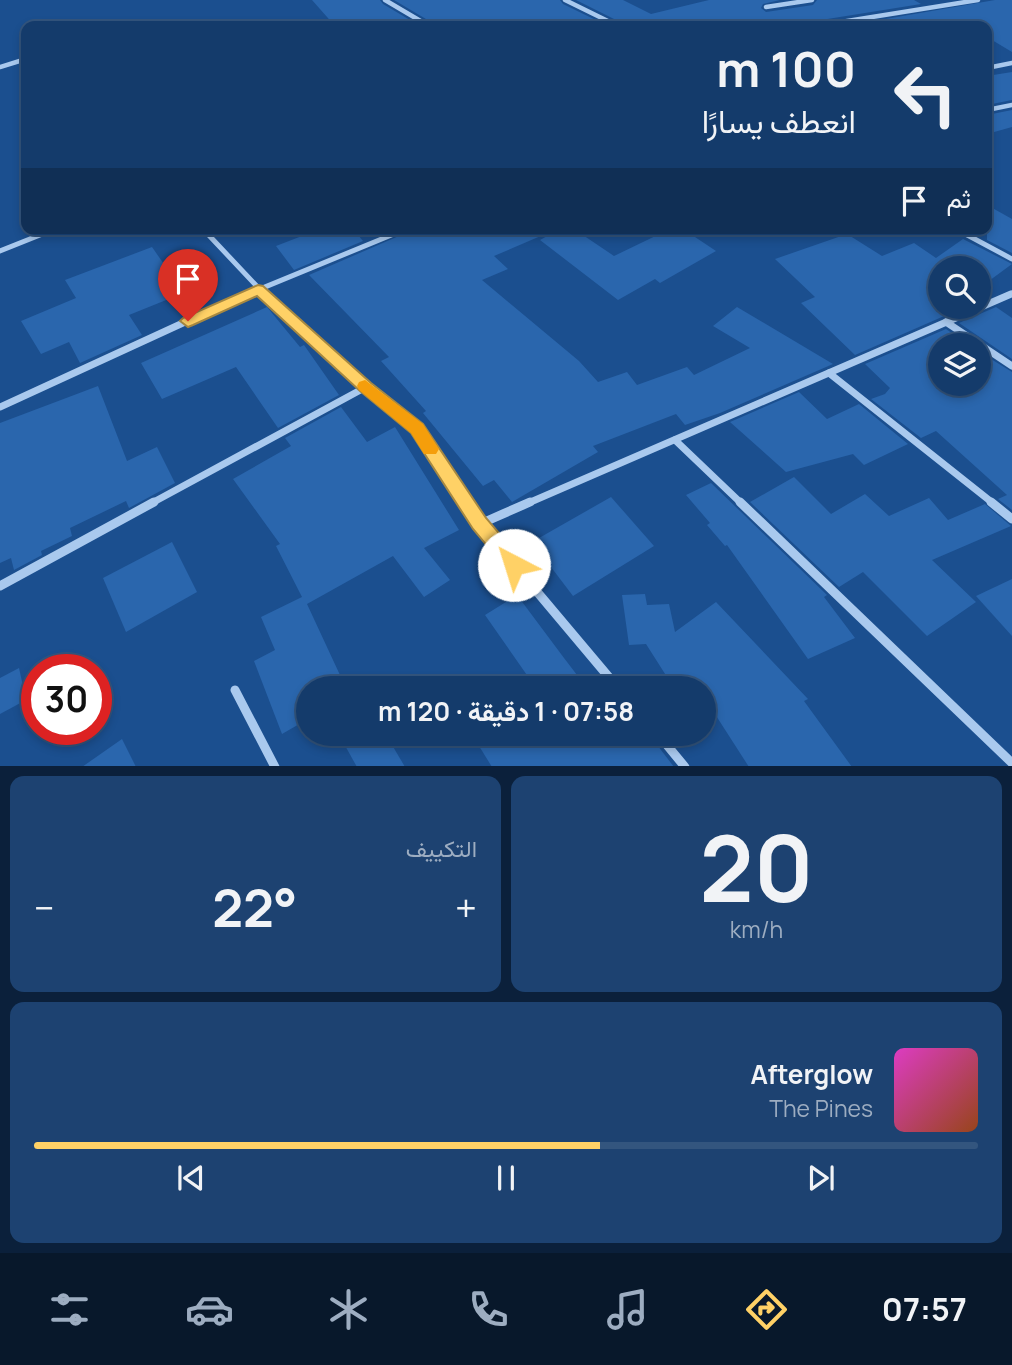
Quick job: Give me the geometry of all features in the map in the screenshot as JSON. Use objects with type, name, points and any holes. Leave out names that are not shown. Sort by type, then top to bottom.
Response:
[{"type":"street","points":[[385,0],[421,21]]},
{"type":"street","points":[[565,0],[608,21]]},
{"type":"street","points":[[766,7],[812,0]]},
{"type":"street","points":[[847,21],[978,0]]},
{"type":"street","points":[[0,67],[21,61]]},
{"type":"street","points":[[992,67],[1012,63]]},
{"type":"street","points":[[992,109],[1012,105]]},
{"type":"street","points":[[0,251],[40,235]]},
{"type":"street","points":[[208,235],[258,289],[366,387],[417,429],[480,524],[608,676]]},
{"type":"street","points":[[0,407],[258,289],[391,235]]},
{"type":"street","points":[[967,235],[1012,259]]},
{"type":"street","points":[[480,524],[1012,294]]},
{"type":"street","points":[[946,322],[1012,366]]},
{"type":"street","points":[[829,373],[1012,519]]},
{"type":"street","points":[[0,586],[366,387]]},
{"type":"street","points":[[675,440],[1012,764]]},
{"type":"street","points":[[235,691],[275,766]]},
{"type":"street","points":[[668,746],[685,766]]},
{"type":"building","points":[[312,0],[380,0],[412,21],[331,21]]},
{"type":"building","points":[[394,0],[560,0],[598,21],[429,21]]},
{"type":"building","points":[[576,0],[623,0],[651,14],[709,0],[780,0],[763,4],[761,8],[766,12],[813,5],[817,0],[914,0],[921,4],[815,21],[618,21]]},
{"type":"building","points":[[995,0],[1012,0],[1012,52],[992,40],[992,21],[874,21]]},
{"type":"building","points":[[1012,72],[1012,100],[992,104],[992,75]]},
{"type":"building","points":[[1012,110],[1012,127],[992,133],[992,114]]},
{"type":"building","points":[[992,208],[1012,219],[1012,253],[987,240],[987,235],[992,235]]},
{"type":"building","points":[[304,235],[358,235],[363,241],[294,270],[276,246]]},
{"type":"building","points":[[401,235],[543,235],[494,256],[508,269],[482,280],[579,361],[598,382],[627,372],[637,385],[687,367],[694,375],[750,348],[713,326],[737,307],[833,364],[720,413],[685,425],[676,414],[593,446],[598,452],[512,502],[494,480],[483,486],[423,413],[426,411],[381,361],[389,357],[309,275]]},
{"type":"building","points":[[549,235],[583,235],[614,256],[658,235],[692,235],[716,251],[660,283],[655,279],[618,300],[540,240]]},
{"type":"building","points":[[844,235],[849,235],[882,256],[914,243],[933,256],[928,256],[928,319],[937,319],[855,355],[801,303],[815,297],[775,259]]},
{"type":"building","points":[[963,239],[1012,264],[991,279],[991,256],[939,256]]},
{"type":"building","points":[[152,247],[168,270],[180,265],[196,288],[129,315],[142,335],[80,363],[69,342],[41,354],[21,321],[76,298],[65,280]]},
{"type":"building","points":[[267,307],[300,347],[304,345],[339,395],[278,428],[236,367],[162,399],[141,363]]},
{"type":"building","points":[[996,307],[1012,318],[1012,359],[991,345],[991,333],[974,333],[959,323],[968,319],[991,319],[991,309]]},
{"type":"building","points":[[928,337],[928,396],[991,396],[991,359],[1012,372],[1012,510],[998,499],[1007,495],[936,431],[921,438],[871,399],[885,394],[890,388],[865,364]]},
{"type":"building","points":[[98,386],[127,461],[157,447],[175,483],[129,508],[126,501],[70,528],[72,536],[41,551],[42,555],[14,570],[11,558],[0,563],[0,423]]},
{"type":"building","points":[[799,392],[827,419],[859,404],[908,444],[864,465],[853,454],[786,472],[730,422]]},
{"type":"building","points":[[341,407],[367,442],[395,427],[459,530],[424,548],[450,580],[424,597],[393,556],[307,604],[340,676],[296,676],[296,726],[282,734],[254,661],[275,650],[261,617],[302,597],[276,546],[280,544],[233,479],[291,446],[285,438]]},
{"type":"building","points":[[794,477],[831,514],[865,494],[889,516],[929,498],[948,520],[985,504],[1011,526],[932,560],[976,602],[927,636],[863,572],[839,587],[750,502]]},
{"type":"building","points":[[711,483],[827,595],[824,597],[855,638],[808,659],[727,545],[725,546],[707,525],[710,523],[686,495]]},
{"type":"building","points":[[611,497],[654,546],[573,596],[532,542]]},
{"type":"building","points":[[172,542],[197,592],[126,632],[103,578]]},
{"type":"building","points":[[1012,579],[1012,636],[976,596]]},
{"type":"building","points":[[645,594],[647,605],[669,604],[675,632],[716,602],[808,699],[804,701],[851,766],[748,766],[716,716],[716,676],[666,676],[646,644],[629,645],[622,595]]},
{"type":"building","points":[[517,595],[578,676],[528,676],[485,615]]},
{"type":"building","points":[[19,668],[21,703],[0,714],[0,678]]},
{"type":"building","points":[[122,739],[136,766],[83,766]]},
{"type":"building","points":[[345,746],[393,746],[404,766],[356,766]]},
{"type":"building","points":[[479,746],[658,746],[673,766],[491,766]]},
{"type":"slow traffic","points":[[365,386],[417,429],[430,449]]},
{"type":"route","points":[[188,321],[258,289],[366,387],[417,429],[480,524],[514,565]]}]
